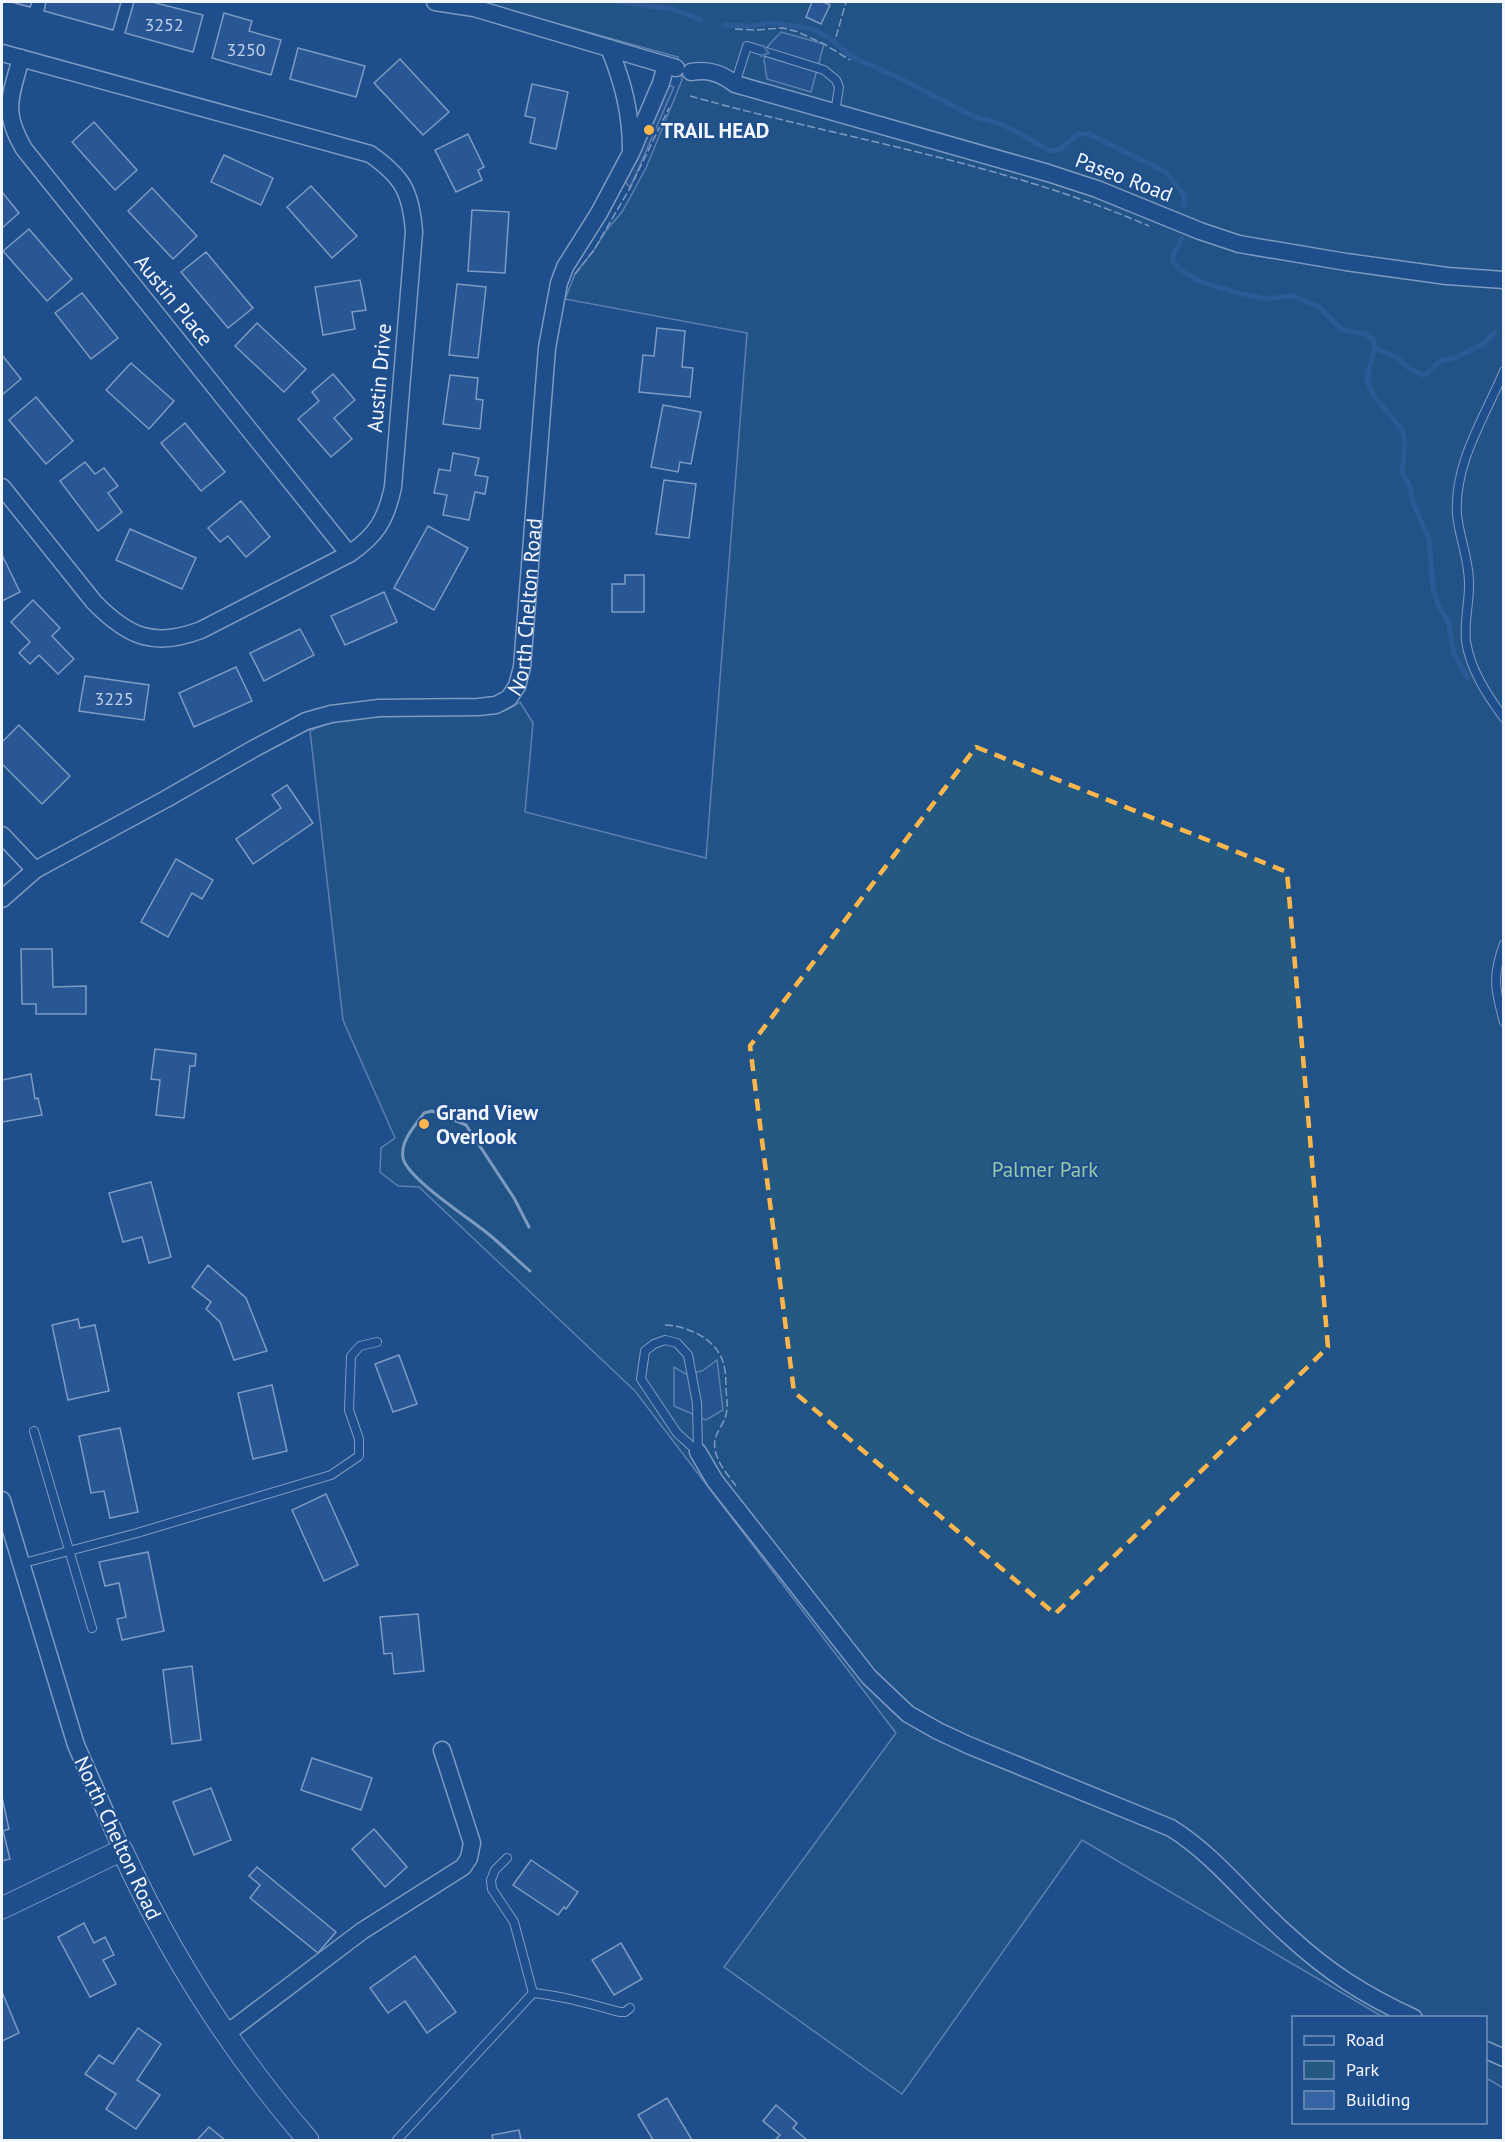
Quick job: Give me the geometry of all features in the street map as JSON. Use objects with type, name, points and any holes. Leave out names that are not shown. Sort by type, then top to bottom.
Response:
[{"type":"street","name":"Paseo Road","points":[[435,2],[474,8],[691,72],[702,70],[717,73],[735,84],[1058,176],[1239,244],[1447,276],[1503,280]]},
{"type":"street","points":[[609,48],[621,77],[629,111],[631,153]]},
{"type":"street","name":"Austin Drive","points":[[2,53],[370,154],[386,165],[400,180],[409,196],[414,232],[393,488],[377,531],[349,554],[201,630],[183,637],[163,640],[142,636],[125,629],[94,602],[2,487]]},
{"type":"street","name":"Austin Place","points":[[21,58],[10,106],[10,121],[24,149],[349,554]]},
{"type":"street","name":"North Chelton Road","points":[[2,899],[35,870],[306,721],[331,714],[380,708],[478,708],[496,705],[509,698],[517,686],[522,667],[547,348],[559,283],[631,153],[661,83],[666,65]]},
{"type":"street","points":[[2,835],[35,870]]},
{"type":"street","points":[[698,1452],[715,1481],[858,1664],[887,1696],[908,1714],[968,1745],[1170,1828],[1190,1840],[1287,1935],[1330,1971],[1360,1991],[1410,2016]]},
{"type":"street","name":"North Chelton Road","points":[[2,1500],[76,1745],[147,1905],[226,2034],[271,2098],[308,2140]]},
{"type":"street","points":[[226,2034],[362,1931],[463,1867],[470,1858],[472,1843],[442,1750]]},
{"type":"street","points":[[2,1908],[122,1850]]},
{"type":"street","points":[[1487,2051],[1503,2058]]},
{"type":"lane","points":[[735,84],[747,46],[824,70],[831,75],[839,87],[834,113]]},
{"type":"lane","points":[[1503,371],[1469,447],[1461,472],[1457,515],[1468,569],[1466,641],[1483,689],[1503,718]]},
{"type":"lane","points":[[1503,944],[1497,964],[1495,987],[1503,1022]]},
{"type":"lane","points":[[665,1340],[677,1344],[688,1355],[697,1403],[698,1452],[677,1433],[641,1379],[645,1352],[654,1344],[665,1340]]},
{"type":"lane","points":[[20,1564],[331,1475],[359,1456],[359,1439],[350,1410],[351,1356],[360,1346],[377,1342]]},
{"type":"lane","points":[[34,1431],[92,1628]]},
{"type":"lane","points":[[507,1858],[495,1870],[490,1880],[492,1889],[514,1922],[533,1993]]},
{"type":"lane","points":[[533,1993],[559,1996],[625,2013],[630,2008]]},
{"type":"lane","points":[[397,2140],[533,1993]]},
{"type":"highlighted area","points":[[976,747],[1287,872],[1328,1347],[1055,1614],[794,1392],[750,1046]]},
{"type":"green space","name":"Palmer Park","points":[[479,2],[1503,2],[1503,2088],[1487,2079],[1487,2016],[1381,2016],[1082,1840],[902,2094],[724,1967],[896,1733],[635,1391],[419,1187],[398,1186],[380,1172],[381,1148],[395,1138],[343,1020],[310,731],[325,725],[362,718],[490,714],[513,707],[520,702],[533,723],[525,812],[706,858],[747,333],[565,299],[575,274],[622,212],[646,168],[682,80],[678,57]]},
{"type":"shaded area","points":[[781,32],[824,44],[811,92],[767,79],[764,60],[768,46]]},
{"type":"shaded area","name":"TRAIL HEAD","points":[[661,83],[674,87],[630,188],[620,175]]},
{"type":"shaded area","points":[[717,1360],[723,1410],[706,1420],[674,1406],[674,1367],[686,1374],[702,1371]]},
{"type":"building","points":[[11,2],[32,2],[30,7]]},
{"type":"building","points":[[46,2],[121,2],[113,30],[44,11]]},
{"type":"building","points":[[134,2],[152,2],[203,15],[193,52],[125,33]]},
{"type":"building","points":[[812,2],[823,2],[830,5],[821,24],[806,17]]},
{"type":"building","points":[[224,13],[252,21],[249,31],[281,40],[271,75],[212,58]]},
{"type":"building","points":[[298,48],[365,66],[356,97],[290,79]]},
{"type":"building","points":[[400,59],[449,112],[423,135],[374,83]]},
{"type":"building","points":[[532,84],[568,92],[556,149],[530,143],[535,118],[525,116]]},
{"type":"building","points":[[94,122],[137,170],[115,190],[72,142]]},
{"type":"building","points":[[468,134],[484,167],[478,170],[482,180],[456,192],[435,150]]},
{"type":"building","points":[[224,155],[273,178],[261,205],[211,182]]},
{"type":"building","points":[[311,186],[357,236],[332,258],[287,207]]},
{"type":"building","points":[[152,188],[197,236],[173,259],[128,211]]},
{"type":"building","points":[[2,192],[19,213],[2,228]]},
{"type":"building","points":[[472,210],[509,212],[505,273],[468,271]]},
{"type":"building","points":[[29,229],[72,279],[47,301],[3,251]]},
{"type":"building","points":[[206,252],[253,308],[228,328],[181,272]]},
{"type":"building","points":[[360,280],[366,310],[352,312],[355,329],[323,335],[315,287]]},
{"type":"building","points":[[457,284],[486,287],[478,358],[449,355]]},
{"type":"building","points":[[82,293],[118,338],[91,359],[55,313]]},
{"type":"building","points":[[257,323],[306,369],[284,392],[235,346]]},
{"type":"building","points":[[657,328],[685,331],[682,367],[693,368],[690,397],[639,392],[643,355],[654,356]]},
{"type":"building","points":[[2,355],[21,379],[2,395]]},
{"type":"building","points":[[131,363],[174,401],[149,429],[106,390]]},
{"type":"building","points":[[333,374],[355,400],[334,418],[352,439],[331,457],[298,419],[319,401],[312,392]]},
{"type":"building","points":[[450,375],[478,378],[476,399],[483,400],[480,429],[443,424]]},
{"type":"building","points":[[36,397],[73,441],[46,464],[9,420]]},
{"type":"building","points":[[663,405],[701,412],[691,464],[680,462],[678,472],[651,467]]},
{"type":"building","points":[[185,423],[225,472],[201,491],[161,443]]},
{"type":"building","points":[[453,453],[479,458],[475,475],[488,477],[485,494],[475,492],[469,520],[443,515],[447,495],[434,493],[439,469],[450,471]]},
{"type":"building","points":[[85,462],[95,474],[104,468],[118,486],[108,493],[122,512],[98,531],[60,481]]},
{"type":"building","points":[[664,480],[696,484],[689,538],[656,534]]},
{"type":"building","points":[[241,501],[270,537],[246,557],[228,536],[220,542],[208,528]]},
{"type":"building","points":[[428,526],[468,548],[434,610],[394,588]]},
{"type":"building","points":[[130,529],[196,558],[182,589],[116,560]]},
{"type":"building","points":[[2,555],[20,592],[2,601]]},
{"type":"building","points":[[625,575],[644,575],[644,612],[612,612],[612,584],[625,584]]},
{"type":"building","points":[[384,592],[397,622],[345,645],[331,616]]},
{"type":"building","points":[[33,600],[60,628],[52,636],[74,659],[58,674],[39,655],[30,664],[19,653],[30,642],[11,622]]},
{"type":"building","points":[[300,629],[314,655],[264,681],[250,653]]},
{"type":"building","points":[[236,667],[252,701],[194,727],[179,693]]},
{"type":"building","points":[[85,676],[149,685],[144,720],[79,711]]},
{"type":"building","points":[[19,725],[70,776],[42,804],[2,764],[2,742]]},
{"type":"building","points":[[287,785],[313,823],[253,864],[236,839],[281,808],[272,795]]},
{"type":"building","points":[[176,859],[213,880],[202,899],[192,893],[168,937],[141,922]]},
{"type":"building","points":[[21,949],[52,949],[53,987],[86,986],[86,1014],[36,1014],[36,1004],[22,1004]]},
{"type":"building","points":[[155,1049],[196,1054],[195,1066],[190,1066],[184,1118],[156,1115],[160,1080],[151,1079]]},
{"type":"building","points":[[31,1074],[35,1099],[38,1098],[42,1115],[2,1122],[2,1080]]},
{"type":"building","points":[[151,1182],[171,1257],[149,1263],[142,1237],[123,1242],[109,1193]]},
{"type":"building","points":[[208,1265],[246,1298],[267,1351],[234,1360],[220,1322],[206,1309],[211,1302],[192,1287]]},
{"type":"building","points":[[78,1319],[80,1328],[95,1325],[109,1391],[68,1400],[52,1325]]},
{"type":"building","points":[[399,1355],[417,1404],[393,1412],[375,1364]]},
{"type":"building","points":[[272,1385],[287,1451],[253,1459],[238,1393]]},
{"type":"building","points":[[120,1428],[138,1512],[110,1518],[104,1491],[91,1493],[79,1436]]},
{"type":"building","points":[[326,1494],[358,1565],[324,1581],[292,1510]]},
{"type":"building","points":[[148,1552],[164,1631],[122,1640],[117,1619],[126,1617],[119,1583],[105,1586],[99,1562]]},
{"type":"building","points":[[418,1614],[424,1671],[394,1674],[392,1653],[384,1654],[380,1617]]},
{"type":"building","points":[[192,1666],[201,1740],[172,1744],[163,1670]]},
{"type":"building","points":[[312,1758],[372,1778],[361,1810],[301,1790]]},
{"type":"building","points":[[211,1788],[231,1840],[194,1855],[173,1802]]},
{"type":"building","points":[[2,1797],[9,1829],[3,1831],[10,1859],[2,1861]]},
{"type":"building","points":[[374,1829],[407,1867],[385,1887],[352,1849]]},
{"type":"building","points":[[531,1860],[578,1892],[566,1909],[564,1907],[558,1915],[513,1885]]},
{"type":"building","points":[[257,1867],[336,1932],[318,1953],[250,1898],[260,1885],[249,1876]]},
{"type":"building","points":[[84,1923],[94,1943],[105,1937],[114,1955],[103,1960],[116,1984],[90,1997],[58,1937]]},
{"type":"building","points":[[621,1943],[642,1979],[614,1995],[592,1960]]},
{"type":"building","points":[[415,1956],[456,2012],[427,2033],[405,2001],[388,2013],[370,1988]]},
{"type":"building","points":[[2,1992],[19,2033],[2,2041]]},
{"type":"building","points":[[138,2028],[161,2044],[137,2080],[160,2095],[136,2129],[106,2109],[116,2094],[85,2074],[99,2055],[113,2064]]},
{"type":"building","points":[[667,2098],[692,2140],[653,2140],[638,2115]]},
{"type":"building","points":[[776,2105],[797,2123],[793,2128],[807,2140],[775,2140],[780,2135],[763,2121]]},
{"type":"building","points":[[209,2127],[225,2140],[197,2140]]},
{"type":"building","points":[[519,2130],[521,2140],[493,2140],[492,2135]]},
{"type":"waterway","points":[[619,2],[673,9],[701,20]]},
{"type":"waterway","points":[[725,25],[750,26],[775,23],[813,29],[831,39],[852,57],[975,117],[1001,124],[1050,151],[1059,150],[1078,134],[1089,134],[1166,172],[1184,195],[1184,206]]},
{"type":"waterway","points":[[1182,238],[1173,256],[1173,261],[1179,269],[1199,281],[1265,299],[1291,296],[1318,306],[1342,330],[1366,334],[1373,339],[1375,348],[1367,377],[1369,385],[1374,396],[1403,431],[1405,445],[1402,472],[1410,487],[1412,500],[1429,539],[1433,589],[1439,607],[1448,621],[1454,654],[1468,678]]},
{"type":"waterway","points":[[1375,348],[1397,357],[1410,369],[1423,375],[1440,361],[1457,357],[1483,344],[1495,332]]},
{"type":"fence","points":[[836,37],[846,2]]},
{"type":"fence","points":[[735,29],[783,28],[798,32],[850,60]]},
{"type":"fence","points":[[690,96],[980,168],[1093,204],[1149,226]]},
{"type":"fence","points":[[575,274],[594,250],[630,188],[669,108]]},
{"type":"fence","points":[[665,1325],[698,1334],[718,1351],[722,1359],[726,1375],[727,1409],[714,1444],[720,1464],[736,1486]]},
{"type":"wall","points":[[529,1227],[514,1198],[466,1125],[432,1111],[424,1113],[409,1134],[404,1146],[403,1158],[407,1167],[428,1188],[492,1237],[530,1271]]},
{"type":"place","name":"TRAIL HEAD","points":[[649,130]]},
{"type":"place","name":"Grand View Overlook","points":[[424,1124]]}]
